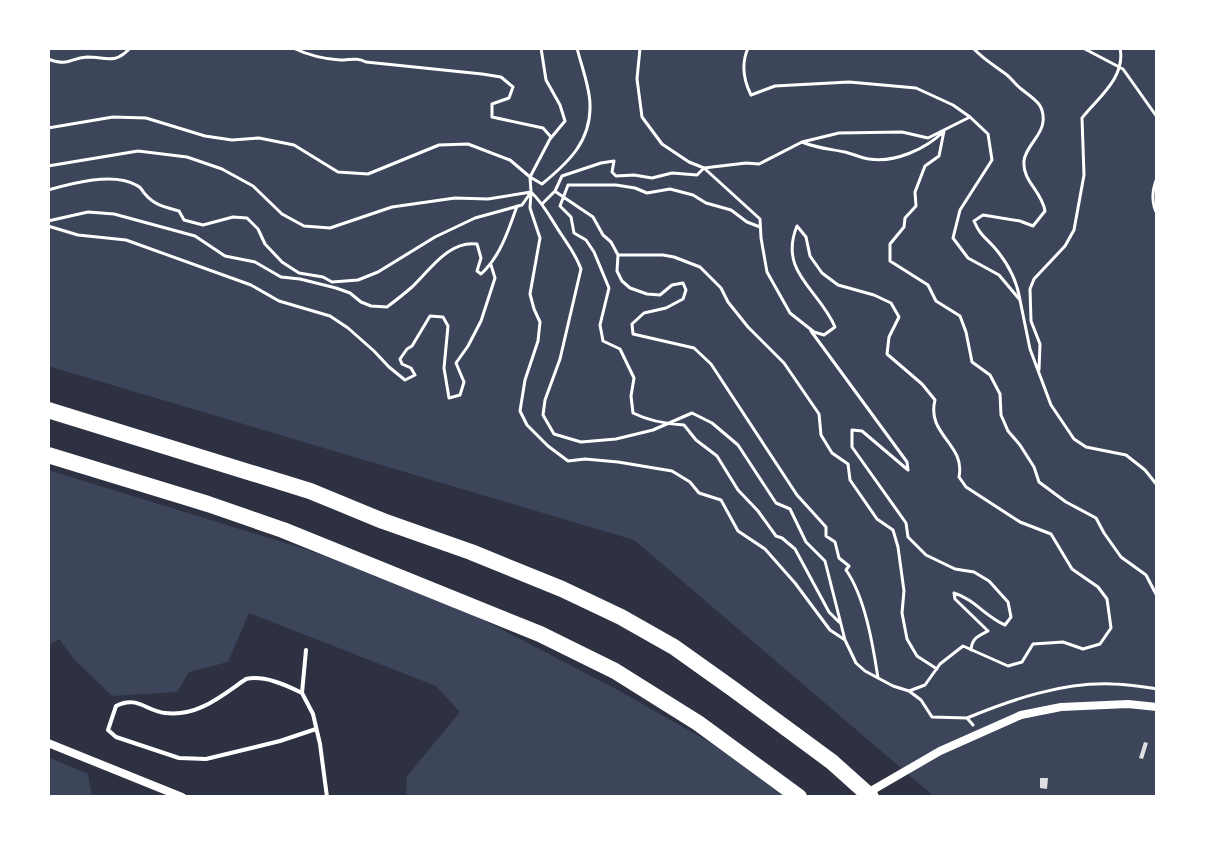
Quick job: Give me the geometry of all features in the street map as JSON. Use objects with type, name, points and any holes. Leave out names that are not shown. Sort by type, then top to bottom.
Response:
[{"type":"highway","points":[[48,410],[310,491],[574,594],[674,647],[832,762],[871,797]]},
{"type":"highway","points":[[48,455],[283,530],[540,634],[615,671],[698,723],[799,797]]},
{"type":"street","points":[[860,797],[940,751],[1021,715],[1061,707],[1139,704],[1157,707]]},
{"type":"street","points":[[48,743],[182,797]]},
{"type":"lane","points":[[306,650],[302,693],[313,714],[327,797]]},
{"type":"lane","points":[[302,693],[284,684],[253,677],[202,709],[163,713],[142,704],[124,702],[116,706],[108,730],[116,737],[179,758],[206,759],[316,729]]},
{"type":"path","points":[[48,59],[60,63],[85,57],[105,60],[123,56],[130,48]]},
{"type":"path","points":[[293,48],[310,56],[342,60],[356,57],[366,62],[501,77],[513,87],[509,98],[492,104],[492,117],[543,128],[551,137]]},
{"type":"path","points":[[541,48],[546,80],[565,121],[551,137],[530,177],[530,208],[540,238],[530,294],[540,322],[520,411],[527,425],[568,461],[618,462],[672,471],[690,482],[699,493],[721,500],[738,531],[765,549],[830,630],[845,640]]},
{"type":"path","points":[[48,128],[113,117],[146,118],[205,136],[232,140],[259,138],[294,145],[338,172],[368,174],[439,145],[468,144],[510,160],[542,184],[563,167],[585,139],[590,104],[577,48]]},
{"type":"path","points":[[640,48],[637,79],[642,117],[662,144],[704,168],[760,219],[767,272],[790,313],[814,332],[824,335],[835,327],[830,314],[795,267],[791,242],[797,226],[806,237],[810,256],[822,273],[838,285],[891,303],[899,317],[889,337],[887,354],[922,384],[935,400],[932,411],[936,428],[946,437],[953,450],[961,467],[959,477],[966,487],[1020,522],[1051,534],[1072,569],[1098,587],[1107,599],[1111,628],[1100,644],[1083,649],[1063,642],[1033,644],[1022,662],[1008,666],[963,646],[940,664],[925,685],[909,691]]},
{"type":"path","points":[[748,48],[743,59],[745,83],[751,95],[775,86],[849,82],[916,88],[953,105],[970,117],[988,134],[992,160],[960,210],[953,238],[968,258],[999,275],[1020,300]]},
{"type":"path","points":[[973,48],[1031,94],[1041,107],[1044,124],[1024,159],[1026,177],[1044,201],[1045,211],[1033,226],[983,215],[974,221],[979,233],[1004,259],[1018,285],[1030,349],[1051,405],[1074,439],[1086,447],[1126,455],[1145,470],[1157,485]]},
{"type":"path","points":[[1083,48],[1121,68],[1157,117]]},
{"type":"path","points":[[1039,373],[1040,344],[1031,321],[1030,289],[1034,279],[1065,246],[1074,230],[1084,175],[1082,118],[1121,68],[1120,48]]},
{"type":"path","points":[[543,203],[555,191],[562,176],[601,163],[614,161],[612,172],[616,176],[652,178],[672,173],[697,175],[704,168],[759,164],[802,142],[839,133],[902,132],[928,138],[970,117]]},
{"type":"path","points":[[802,142],[868,159],[885,160],[924,146],[944,131]]},
{"type":"path","points":[[944,131],[939,156],[925,166],[915,192],[916,206],[890,244],[890,261],[928,285],[936,301],[960,316],[972,362],[990,375],[1000,394],[1001,415],[1008,431],[1034,467],[1039,482],[1066,502],[1096,518],[1121,557],[1146,575],[1157,596]]},
{"type":"path","points":[[48,166],[138,151],[187,157],[222,169],[253,186],[282,214],[304,226],[330,228],[392,207],[531,192]]},
{"type":"path","points":[[48,190],[115,178],[139,186],[156,205],[179,211],[184,220],[203,225],[233,217],[247,218],[282,262],[299,273],[323,277],[332,282],[358,280],[378,272],[435,237],[475,218],[522,205],[531,192]]},
{"type":"path","points":[[1157,178],[1153,187],[1153,206],[1157,214]]},
{"type":"path","points":[[761,228],[731,210],[670,189],[647,193],[616,185],[568,185],[560,206],[571,217],[574,233],[586,240],[594,252],[609,288],[600,325],[603,341],[620,349],[634,378],[631,396],[633,413],[669,424],[684,425],[696,440],[717,456],[738,490],[776,536],[795,549],[829,612],[841,625]]},
{"type":"path","points":[[555,191],[593,217],[618,255],[617,271],[630,288],[660,295],[672,285],[683,283],[686,290],[683,299],[666,308],[644,313],[632,324],[633,334],[694,348],[711,364],[797,495],[826,527],[826,536],[835,542],[839,558],[849,566],[846,570],[854,582],[872,639],[878,678]]},
{"type":"path","points":[[531,192],[543,203],[581,269],[560,359],[545,400],[543,415],[554,434],[581,442],[616,439],[669,424],[692,413],[712,423],[738,445],[776,503],[790,509],[806,542],[825,561],[845,640],[856,663],[878,678],[909,691],[921,700],[932,717],[967,718],[1005,702],[1061,688],[1112,684],[1157,689]]},
{"type":"path","points":[[48,223],[88,212],[114,214],[195,236],[225,256],[255,262],[281,277],[336,288],[371,306],[387,307],[411,288],[438,259],[467,242],[477,244],[481,258],[477,271],[481,274],[491,265],[517,206]]},
{"type":"path","points":[[48,223],[78,235],[126,240],[251,285],[279,301],[330,316],[348,328],[405,380],[415,375],[400,359],[412,346],[430,316],[443,317],[448,326],[444,368],[449,398],[460,395],[464,382],[456,363],[481,321],[495,278],[491,265]]},
{"type":"path","points":[[618,255],[663,255],[700,267],[721,288],[748,327],[784,363],[819,414],[821,435],[832,453],[848,464],[850,480],[877,519],[893,530],[904,591],[902,613],[907,639],[917,656],[937,669]]},
{"type":"path","points":[[808,328],[907,462],[908,470],[862,431],[852,430],[852,447],[906,523],[908,537],[926,555],[955,569],[974,572],[989,581],[1008,602],[1011,617],[1005,625],[954,593],[955,599],[988,631],[976,636],[971,650]]},
{"type":"path","points":[[967,718],[979,733]]},
{"type":"shaded area","points":[[48,48],[1157,48],[1157,797],[935,797],[634,540],[48,366]]},
{"type":"shaded area","points":[[48,470],[305,549],[386,578],[476,616],[706,740],[768,781],[785,797],[406,797],[407,776],[460,712],[436,686],[249,613],[228,662],[189,672],[177,692],[112,696],[74,659],[59,639],[48,646]]},
{"type":"shaded area","points":[[48,757],[88,774],[92,797],[48,797]]},
{"type":"building","points":[[1144,742],[1148,743],[1143,759],[1139,758]]},
{"type":"building","points":[[1040,778],[1048,778],[1047,789],[1040,788]]}]
